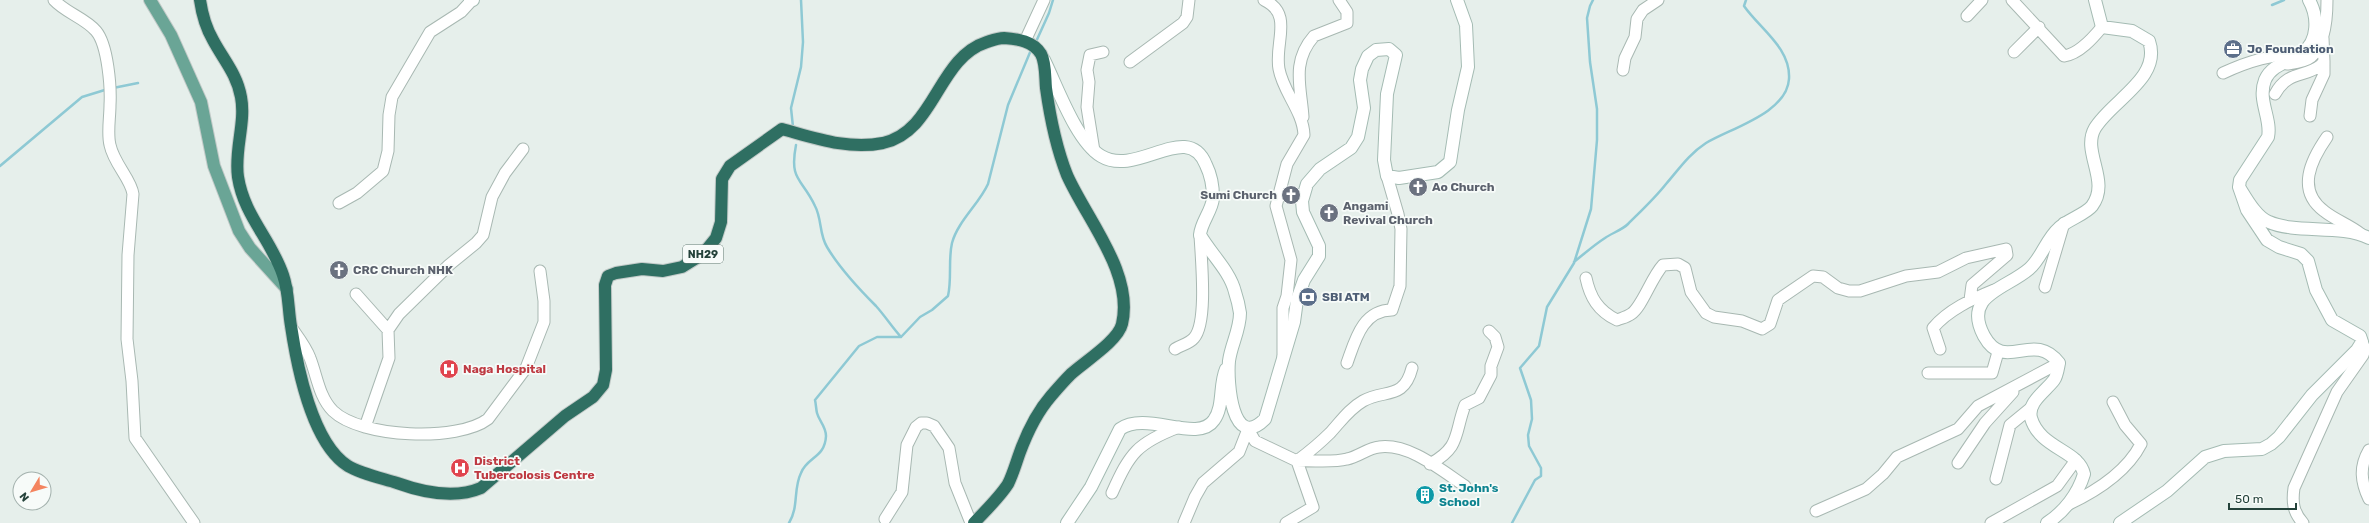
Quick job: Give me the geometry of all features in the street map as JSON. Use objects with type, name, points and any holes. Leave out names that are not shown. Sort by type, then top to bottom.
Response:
[{"type":"highway","name":"NH29","points":[[200,0],[202,13],[213,40],[228,62],[237,80],[242,97],[242,119],[238,160],[242,195],[248,212],[275,256],[286,289],[291,327],[310,413],[325,442],[348,466],[403,485],[454,494],[470,493],[490,481],[565,416],[593,397],[603,385],[606,370],[605,285],[608,276],[616,273],[642,269],[663,271],[682,267],[703,254],[716,238],[721,222],[722,179],[730,166],[782,129],[832,143],[862,145],[884,142],[902,135],[918,123],[940,86],[961,58],[980,44],[1001,38],[1025,42],[1035,47],[1043,58]]},
{"type":"highway","points":[[974,523],[1007,485],[1020,451],[1044,404],[1070,375],[1110,342],[1120,330],[1123,322],[1123,291],[1116,267],[1067,174],[1056,139],[1043,58]]},
{"type":"main road","points":[[150,0],[171,35],[201,102],[214,166],[238,231],[250,248],[286,289]]},
{"type":"street","points":[[54,0],[61,8],[96,31],[106,59],[110,95],[109,143],[119,170],[132,186],[133,194],[128,255],[127,339],[132,382],[135,438],[194,523]]},
{"type":"street","points":[[339,203],[357,193],[383,171],[388,152],[389,115],[392,98],[430,32],[461,12],[472,0]]},
{"type":"street","points":[[1025,42],[1044,0]]},
{"type":"street","points":[[1130,62],[1183,24],[1187,17],[1189,0]]},
{"type":"street","points":[[1264,0],[1278,11],[1282,19]]},
{"type":"street","points":[[1277,0],[1283,10],[1279,68],[1304,128]]},
{"type":"street","points":[[1283,358],[1283,308],[1287,296],[1291,260],[1276,206],[1281,179],[1287,164],[1302,140],[1304,128],[1298,82],[1301,61],[1314,36],[1347,23],[1347,12],[1339,0]]},
{"type":"street","points":[[1386,176],[1399,178],[1438,172],[1450,162],[1458,110],[1468,67],[1466,25],[1457,0]]},
{"type":"street","points":[[1623,70],[1625,58],[1635,37],[1637,19],[1643,10],[1658,0]]},
{"type":"street","points":[[1967,16],[1982,0]]},
{"type":"street","points":[[2012,0],[2039,27],[2064,56],[2071,55],[2085,45],[2102,27]]},
{"type":"street","points":[[2095,0],[2102,27]]},
{"type":"street","points":[[2303,523],[2295,512],[2292,504],[2294,488],[2337,392],[2363,355],[2365,349],[2360,336],[2332,320],[2326,314],[2316,290],[2308,261],[2301,254],[2279,247],[2267,240],[2247,210],[2239,187],[2247,169],[2268,137],[2269,131],[2262,101],[2262,89],[2269,73],[2280,65],[2301,54],[2313,37],[2316,22],[2315,11],[2309,0]]},
{"type":"street","points":[[2280,65],[2299,62],[2310,57],[2317,49],[2327,13],[2326,0]]},
{"type":"street","points":[[2014,52],[2039,27]]},
{"type":"street","points":[[2059,363],[2046,351],[2034,349],[2006,354],[1998,352],[1984,336],[1979,321],[1982,303],[1987,295],[2036,262],[2053,234],[2064,224],[2091,208],[2098,195],[2098,172],[2090,139],[2104,114],[2145,75],[2152,52],[2149,41],[2132,31],[2102,27]]},
{"type":"street","points":[[2310,116],[2312,100],[2324,74],[2323,31]]},
{"type":"street","points":[[1248,429],[1254,428],[1265,418],[1304,280],[1319,256],[1319,246],[1303,212],[1302,201],[1307,184],[1320,169],[1351,148],[1358,137],[1364,108],[1360,80],[1362,69],[1368,56],[1376,50],[1389,49],[1395,52],[1396,59],[1387,94],[1384,160],[1386,176],[1400,221],[1400,286],[1392,310],[1376,313],[1367,320],[1360,330],[1347,364]]},
{"type":"street","points":[[1094,151],[1087,116],[1087,70],[1090,55],[1103,52]]},
{"type":"street","points":[[2223,73],[2249,61],[2269,56],[2301,54]]},
{"type":"street","points":[[1043,58],[1076,128],[1094,151],[1116,162],[1134,161],[1175,146],[1191,147],[1198,152],[1204,160],[1208,170],[1213,199],[1201,228],[1200,235],[1202,290],[1200,327],[1189,343],[1175,349]]},
{"type":"street","points":[[2275,94],[2280,85],[2286,80],[2318,68],[2324,61]]},
{"type":"street","points":[[2327,137],[2316,153],[2308,172],[2307,180],[2311,197],[2324,211],[2366,237]]},
{"type":"street","points":[[388,330],[399,314],[449,265],[476,243],[483,235],[492,197],[505,174],[523,149]]},
{"type":"street","points":[[2239,187],[2251,204],[2268,222],[2366,237]]},
{"type":"street","points":[[2045,287],[2064,224]]},
{"type":"street","points":[[1067,523],[1091,487],[1120,428],[1138,421],[1195,430],[1209,426],[1217,415],[1222,383],[1229,361],[1240,313],[1235,290],[1200,235]]},
{"type":"street","points":[[1586,278],[1589,293],[1594,302],[1608,316],[1617,320],[1630,315],[1638,309],[1654,275],[1664,265],[1678,264],[1685,268],[1691,292],[1706,313],[1714,318],[1742,321],[1762,329],[1770,324],[1778,300],[1814,276],[1823,277],[1838,288],[1849,291],[1860,291],[1906,276],[1938,272],[1966,258],[2006,249],[2007,255],[1998,265],[1972,285],[1970,300]]},
{"type":"street","points":[[291,327],[310,357],[323,397],[333,410],[344,419],[365,427],[392,432],[433,433],[480,424],[488,419],[526,368],[544,322],[544,300],[540,270]]},
{"type":"street","points":[[1940,349],[1933,328],[1939,321],[1970,300],[1994,290]]},
{"type":"street","points":[[356,294],[388,330],[390,358],[365,427]]},
{"type":"street","points":[[1430,464],[1448,453],[1456,436],[1465,405],[1479,398],[1489,381],[1498,347],[1495,337],[1489,331]]},
{"type":"street","points":[[2120,523],[2167,491],[2205,457],[2224,451],[2262,449],[2271,444],[2279,437],[2312,395],[2358,350],[2362,342]]},
{"type":"street","points":[[1928,373],[1992,373],[1998,352]]},
{"type":"street","points":[[1229,361],[1230,398],[1238,420],[1241,425],[1248,429],[1255,441],[1298,461],[1339,461],[1377,447],[1389,447],[1407,452],[1430,464],[1465,486]]},
{"type":"street","points":[[1816,511],[1866,489],[1883,474],[1897,457],[1958,429],[1978,406],[1993,400],[2021,382],[2059,363]]},
{"type":"street","points":[[2047,523],[2057,516],[2067,505],[2081,486],[2084,474],[2083,467],[2076,460],[2059,450],[2039,434],[2031,417],[2032,407],[2037,397],[2055,379],[2059,363]]},
{"type":"street","points":[[1298,461],[1325,437],[1350,410],[1364,401],[1399,391],[1411,375],[1412,368]]},
{"type":"street","points":[[1958,463],[1985,423],[2021,382]]},
{"type":"street","points":[[2067,505],[2085,497],[2113,478],[2137,452],[2141,444],[2125,425],[2112,402]]},
{"type":"street","points":[[1996,479],[2010,425],[2032,407]]},
{"type":"street","points":[[884,519],[902,492],[907,445],[916,427],[922,423],[927,423],[934,426],[949,448],[955,483],[970,523]]},
{"type":"street","points":[[1112,493],[1133,453],[1142,444],[1157,435],[1179,427]]},
{"type":"street","points":[[1188,520],[1203,483],[1238,452],[1248,429]]},
{"type":"street","points":[[2369,450],[2364,459],[2361,477],[2369,499]]},
{"type":"street","points":[[1991,523],[2057,486],[2076,460]]},
{"type":"street","points":[[1286,523],[1313,507],[1298,461]]},
{"type":"waterway","points":[[793,127],[791,108],[801,67],[803,42],[801,0]]},
{"type":"waterway","points":[[1035,44],[1049,13],[1053,0]]},
{"type":"waterway","points":[[1512,523],[1535,480],[1541,476],[1541,468],[1529,446],[1528,435],[1532,419],[1531,400],[1520,368],[1539,346],[1547,307],[1574,263],[1591,209],[1597,140],[1597,109],[1590,62],[1587,18],[1593,0]]},
{"type":"waterway","points":[[1574,262],[1608,236],[1628,224],[1657,194],[1689,157],[1700,147],[1756,118],[1779,101],[1786,91],[1789,79],[1785,58],[1780,48],[1744,6],[1746,0]]},
{"type":"waterway","points":[[2272,5],[2284,0]]},
{"type":"waterway","points":[[789,523],[794,511],[797,485],[801,473],[807,464],[823,449],[825,443],[826,432],[819,419],[815,400],[859,346],[877,337],[901,337],[920,317],[932,310],[948,296],[952,243],[959,227],[988,184],[1008,105],[1031,50]]},
{"type":"waterway","points":[[113,88],[138,83]]},
{"type":"waterway","points":[[0,166],[82,97],[108,89]]},
{"type":"waterway","points":[[796,145],[794,157],[796,173],[817,211],[824,242],[843,271],[879,310],[901,337]]},
{"type":"place","name":"Jo Foundation","points":[[2233,49]]},
{"type":"place","name":"Ao Church","points":[[1418,187]]},
{"type":"place","name":"Sumi Church","points":[[1291,195]]},
{"type":"place","name":"Angami Revival Church","points":[[1329,213]]},
{"type":"place","name":"CRC Church NHK","points":[[339,270]]},
{"type":"place","name":"SBI ATM","points":[[1308,297]]},
{"type":"place","name":"Naga Hospital","points":[[449,369]]},
{"type":"place","name":"District Tubercolosis Centre","points":[[460,468]]},
{"type":"place","name":"St. John's School","points":[[1425,495]]}]
